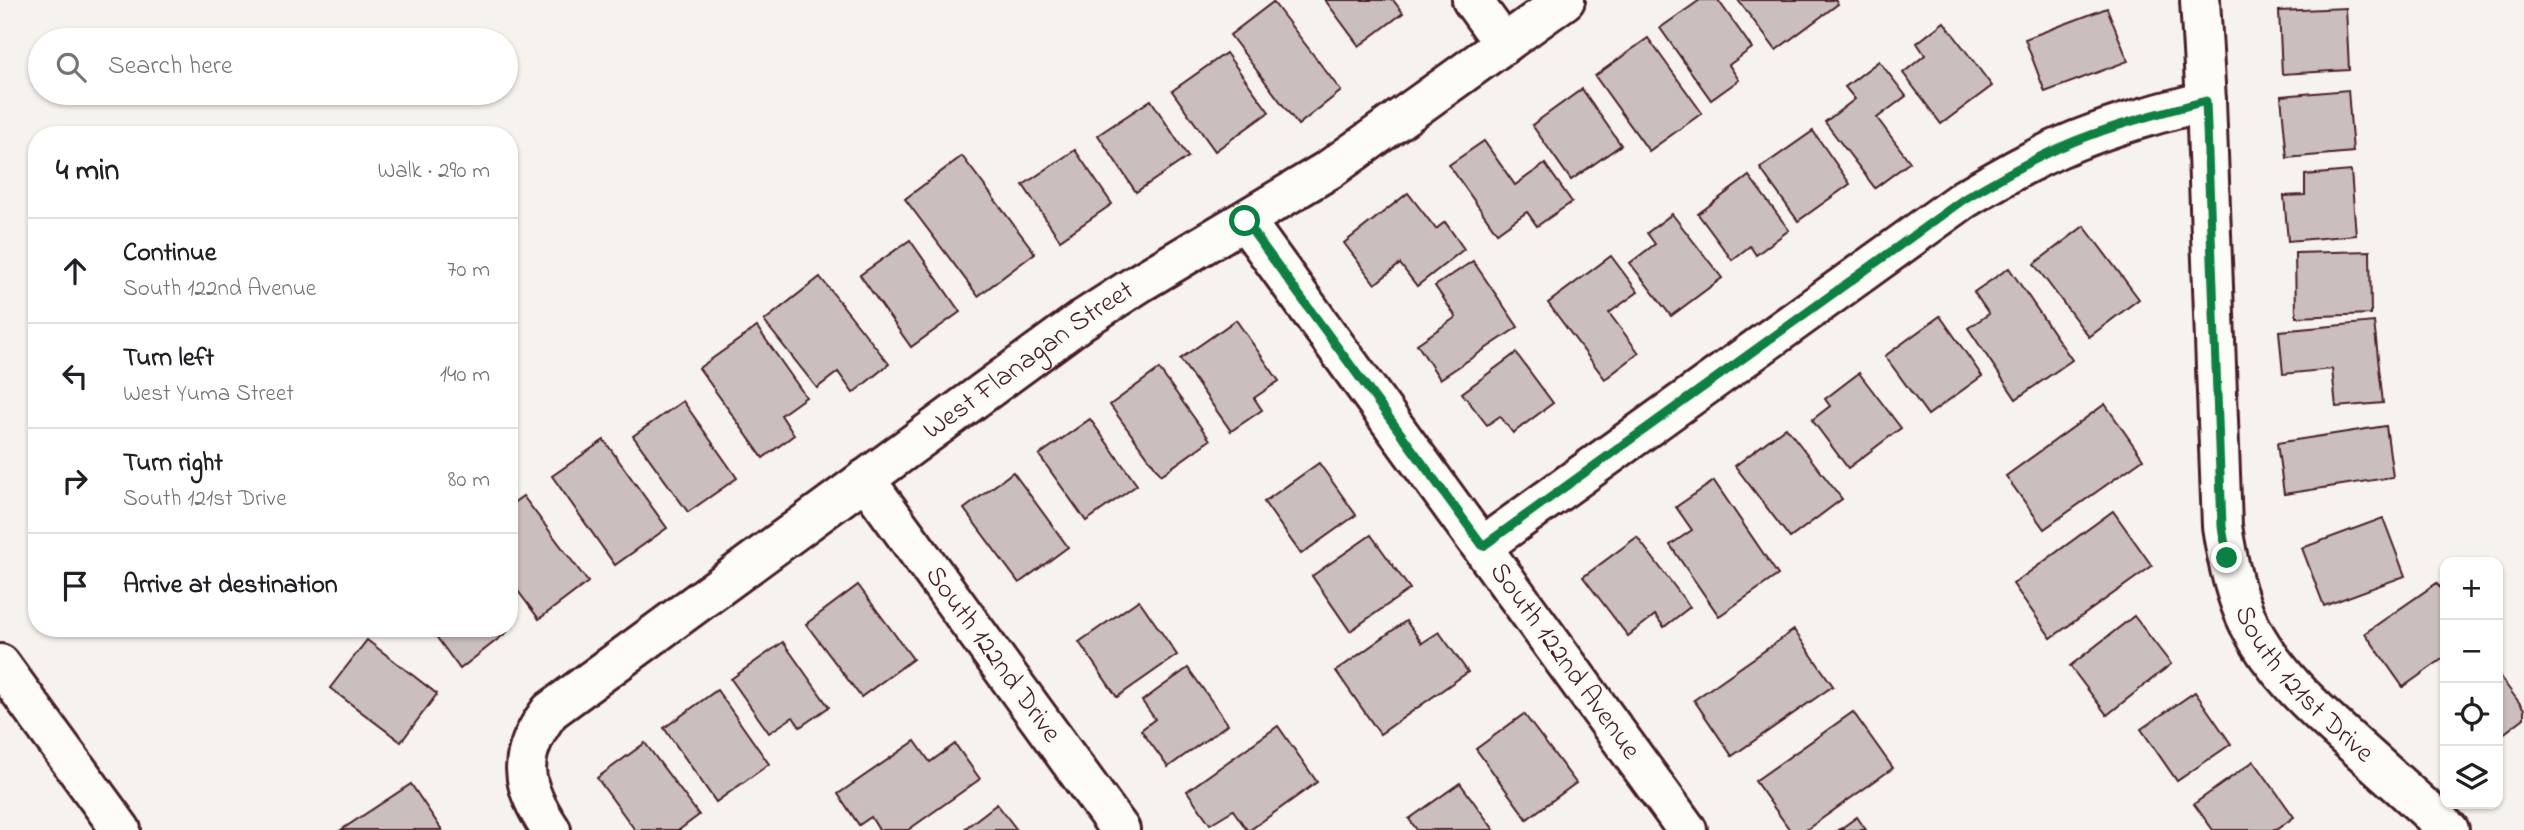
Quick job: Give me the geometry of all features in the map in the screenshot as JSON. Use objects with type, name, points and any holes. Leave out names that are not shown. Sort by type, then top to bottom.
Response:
[{"type":"street","points":[[1472,0],[1504,44]]},
{"type":"street","name":"West Flanagan Street","points":[[551,830],[536,806],[527,782],[525,755],[535,731],[550,711],[1110,301],[1329,169],[1565,0]]},
{"type":"street","name":"South 121st Drive","points":[[2200,0],[2222,526],[2237,595],[2267,655],[2286,680],[2449,830]]},
{"type":"street","points":[[1483,546],[1964,199],[2005,175],[2089,135],[2206,101]]},
{"type":"street","name":"South 122nd Avenue","points":[[1245,221],[1483,546],[1670,824]]},
{"type":"street","name":"South 122nd Drive","points":[[865,479],[1120,830]]},
{"type":"street","points":[[0,664],[121,830]]},
{"type":"building","points":[[1325,0],[1393,0],[1403,13],[1359,46]]},
{"type":"building","points":[[1700,0],[1718,0],[1752,48],[1729,65],[1739,80],[1711,100],[1660,28]]},
{"type":"building","points":[[1738,0],[1835,0],[1838,4],[1776,50]]},
{"type":"building","points":[[1273,2],[1341,91],[1298,125],[1230,35]]},
{"type":"building","points":[[2107,8],[2128,61],[2045,92],[2025,39]]},
{"type":"building","points":[[2346,8],[2349,70],[2282,74],[2279,11]]},
{"type":"building","points":[[1944,22],[1992,86],[1941,124],[1903,73],[1925,55],[1917,43]]},
{"type":"building","points":[[1648,38],[1702,113],[1649,151],[1595,76]]},
{"type":"building","points":[[1226,53],[1269,112],[1215,151],[1172,91]]},
{"type":"building","points":[[1879,61],[1906,96],[1877,118],[1910,162],[1875,188],[1825,122],[1855,99],[1845,87]]},
{"type":"building","points":[[1582,89],[1621,145],[1571,180],[1532,125]]},
{"type":"building","points":[[2348,90],[2353,152],[2287,158],[2281,96]]},
{"type":"building","points":[[1151,100],[1188,157],[1136,192],[1098,135]]},
{"type":"building","points":[[1813,131],[1850,184],[1798,221],[1760,168]]},
{"type":"building","points":[[1484,141],[1515,185],[1545,164],[1572,202],[1537,226],[1527,212],[1497,233],[1449,165]]},
{"type":"building","points":[[1075,150],[1112,204],[1060,240],[1023,185]]},
{"type":"building","points":[[962,156],[1035,253],[978,296],[905,199]]},
{"type":"building","points":[[2351,171],[2356,235],[2288,241],[2284,196],[2305,195],[2305,175]]},
{"type":"building","points":[[1749,176],[1789,230],[1756,255],[1750,246],[1732,260],[1698,214]]},
{"type":"building","points":[[1408,193],[1436,229],[1445,222],[1464,249],[1417,286],[1400,264],[1375,284],[1344,243]]},
{"type":"building","points":[[1672,214],[1722,278],[1671,316],[1630,263],[1655,244],[1647,233]]},
{"type":"building","points":[[2084,226],[2139,299],[2089,337],[2034,264]]},
{"type":"building","points":[[910,240],[960,312],[911,347],[860,275]]},
{"type":"building","points":[[2370,251],[2371,314],[2296,317],[2295,253]]},
{"type":"building","points":[[1611,256],[1638,292],[1609,313],[1639,353],[1605,379],[1548,303]]},
{"type":"building","points":[[1473,261],[1518,327],[1440,379],[1417,344],[1456,317],[1435,286]]},
{"type":"building","points":[[2009,268],[2072,360],[2016,399],[1968,328],[1989,314],[1974,292]]},
{"type":"building","points":[[820,277],[889,364],[853,393],[838,372],[817,388],[764,321]]},
{"type":"building","points":[[1940,316],[1982,376],[1928,415],[1885,356]]},
{"type":"building","points":[[1236,320],[1279,381],[1254,398],[1262,410],[1231,431],[1180,359]]},
{"type":"building","points":[[2374,322],[2383,403],[2336,407],[2332,369],[2283,374],[2279,331]]},
{"type":"building","points":[[757,327],[806,397],[781,415],[794,435],[763,458],[699,368]]},
{"type":"building","points":[[1516,353],[1553,403],[1513,433],[1500,416],[1487,425],[1462,393]]},
{"type":"building","points":[[1159,369],[1210,440],[1161,475],[1110,405]]},
{"type":"building","points":[[1859,373],[1901,428],[1848,468],[1812,420],[1830,406],[1825,399]]},
{"type":"building","points":[[683,401],[737,478],[688,512],[633,436]]},
{"type":"building","points":[[2105,404],[2143,459],[2044,529],[2006,476]]},
{"type":"building","points":[[1090,419],[1137,485],[1086,521],[1039,455]]},
{"type":"building","points":[[2386,426],[2393,477],[2284,494],[2277,443]]},
{"type":"building","points":[[1786,427],[1842,499],[1790,538],[1735,466]]},
{"type":"building","points":[[604,440],[667,528],[615,565],[552,476]]},
{"type":"building","points":[[1319,463],[1356,515],[1301,554],[1264,502]]},
{"type":"building","points":[[1013,472],[1068,547],[1019,583],[964,509]]},
{"type":"building","points":[[1714,481],[1778,575],[1719,616],[1670,545],[1692,530],[1676,507]]},
{"type":"building","points":[[523,496],[588,582],[539,619],[518,591],[518,500]]},
{"type":"building","points":[[2113,511],[2152,566],[2051,638],[2013,584]]},
{"type":"building","points":[[2383,518],[2405,576],[2324,606],[2302,548]]},
{"type":"building","points":[[1371,535],[1410,589],[1350,631],[1312,576]]},
{"type":"building","points":[[1637,537],[1690,607],[1664,627],[1655,615],[1628,636],[1583,577]]},
{"type":"building","points":[[2437,583],[2440,587],[2440,661],[2403,687],[2365,633]]},
{"type":"building","points":[[858,585],[913,659],[861,697],[806,624]]},
{"type":"building","points":[[1139,600],[1177,655],[1117,697],[1079,642]]},
{"type":"building","points":[[2134,616],[2171,664],[2107,715],[2070,666]]},
{"type":"building","points":[[1406,621],[1422,643],[1439,632],[1468,672],[1380,734],[1336,671]]},
{"type":"building","points":[[1794,630],[1833,686],[1732,756],[1694,700]]},
{"type":"building","points":[[437,637],[501,637],[460,669]]},
{"type":"building","points":[[367,640],[437,694],[401,742],[330,688]]},
{"type":"building","points":[[783,642],[829,707],[800,727],[793,717],[769,733],[731,679]]},
{"type":"building","points":[[1188,668],[1228,724],[1168,767],[1141,730],[1155,719],[1142,701]]},
{"type":"building","points":[[2503,681],[2524,709],[2524,718],[2503,734]]},
{"type":"building","points":[[717,690],[769,764],[716,802],[664,728]]},
{"type":"building","points":[[2195,692],[2231,744],[2177,781],[2141,729]]},
{"type":"building","points":[[1853,712],[1893,768],[1806,830],[1790,830],[1755,781]]},
{"type":"building","points":[[1524,714],[1576,783],[1527,819],[1476,749]]},
{"type":"building","points":[[1278,726],[1317,782],[1250,830],[1247,830],[1233,810],[1210,824],[1187,791]]},
{"type":"building","points":[[915,741],[930,762],[955,744],[980,779],[908,830],[879,830],[871,817],[859,825],[838,794]]},
{"type":"building","points":[[645,743],[699,815],[679,830],[635,830],[597,778]]},
{"type":"building","points":[[2254,761],[2294,817],[2276,830],[2213,830],[2194,804]]},
{"type":"building","points":[[1460,783],[1494,830],[1417,830],[1409,819]]},
{"type":"building","points":[[411,784],[442,830],[341,830]]},
{"type":"building","points":[[997,804],[1017,830],[963,830]]},
{"type":"building","points":[[1857,817],[1866,830],[1839,830]]},
{"type":"route","points":[[1245,221],[1483,546],[1964,199],[2005,175],[2089,135],[2206,101],[2222,526],[2227,558]]}]
